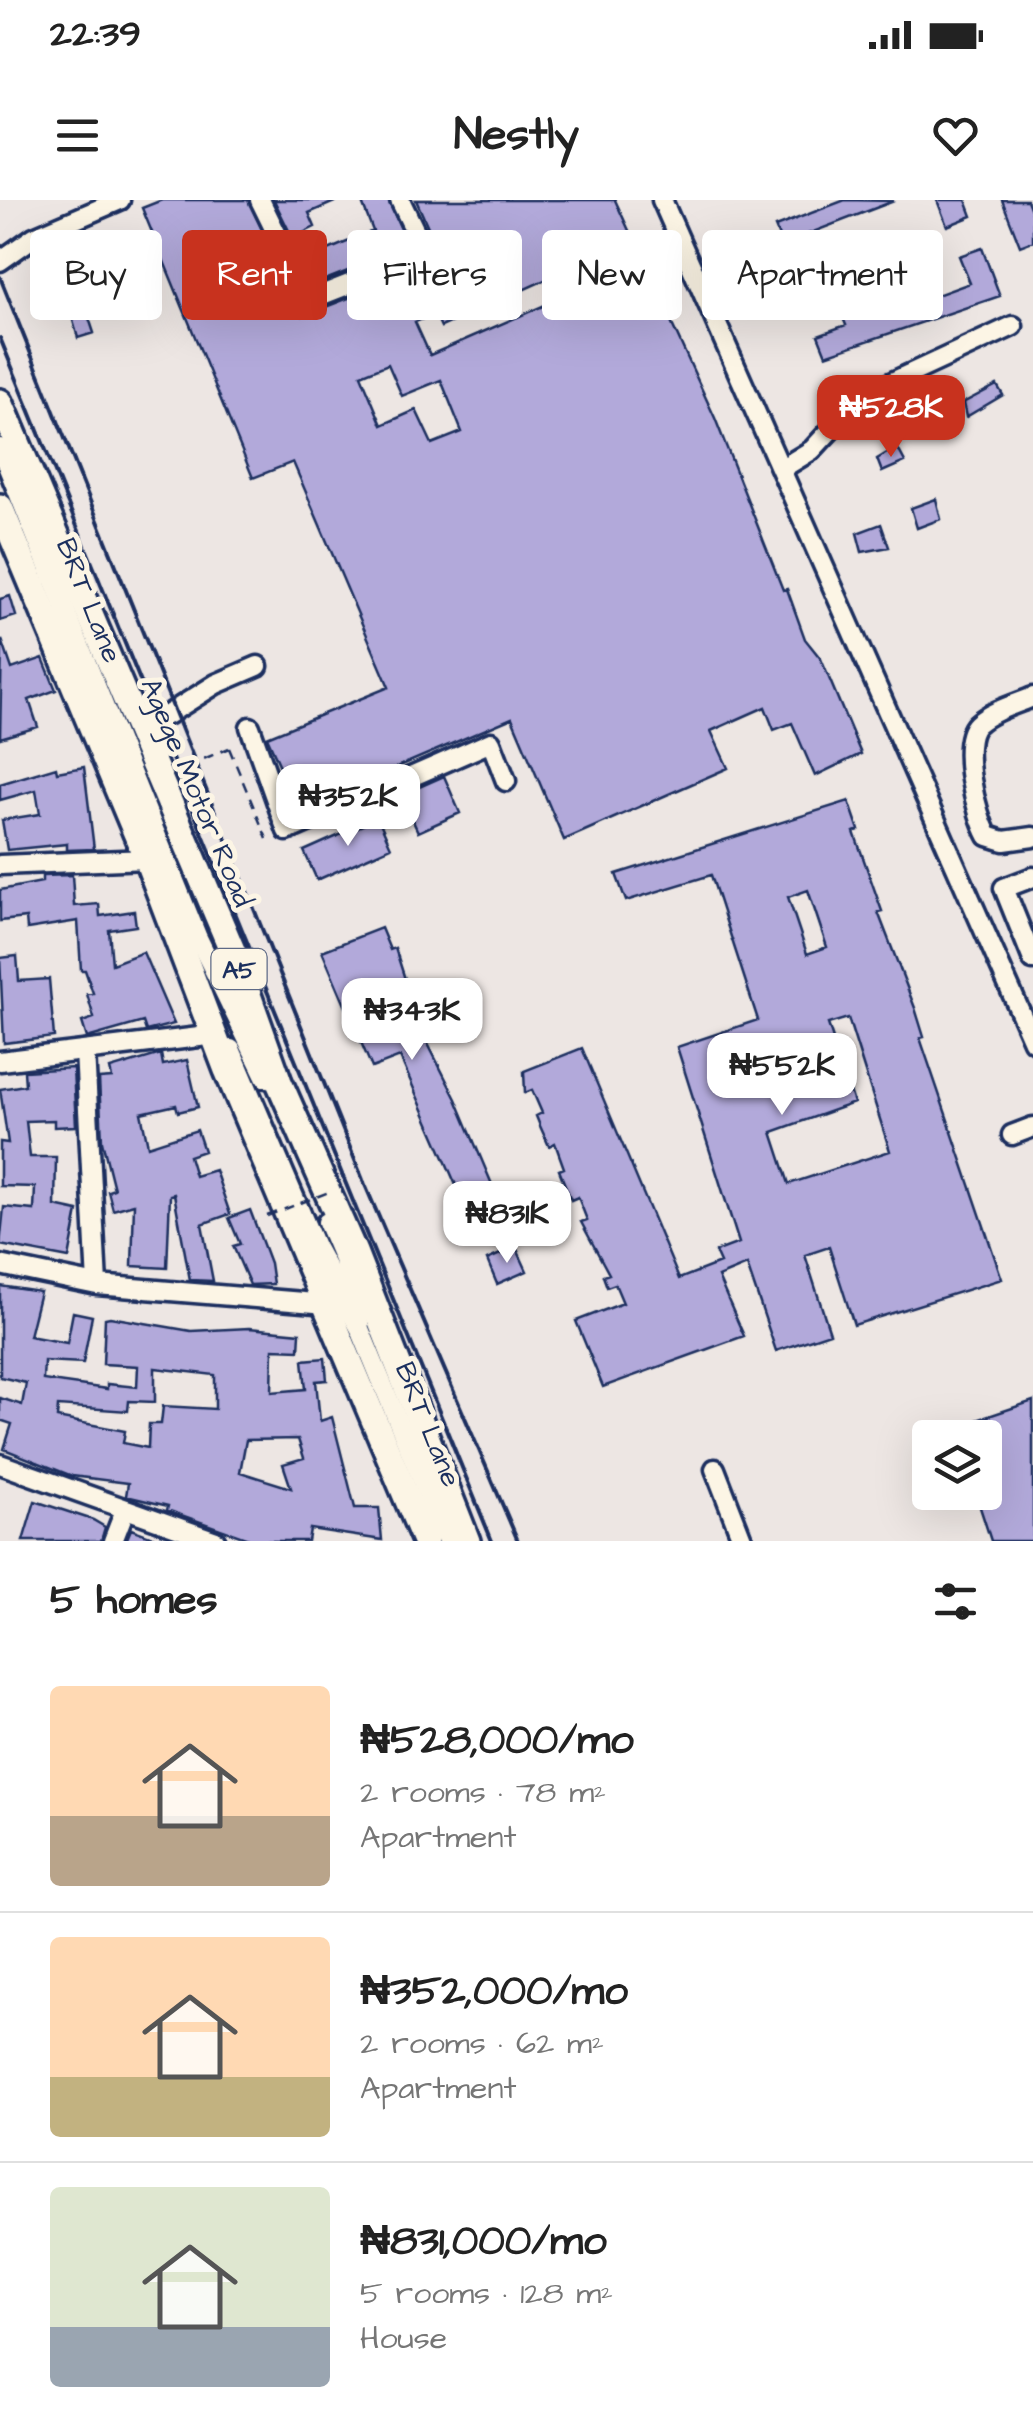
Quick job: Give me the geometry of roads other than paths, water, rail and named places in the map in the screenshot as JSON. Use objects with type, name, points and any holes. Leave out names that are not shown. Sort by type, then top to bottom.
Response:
[{"type":"highway","name":"Agege Motor Road","points":[[0,402],[4,438],[133,717],[232,950],[278,1082],[354,1252],[468,1541]]},
{"type":"highway","name":"A5","points":[[0,507],[425,1541]]},
{"type":"street","points":[[0,261],[79,208],[120,200]]},
{"type":"street","points":[[260,200],[309,300],[426,254],[400,200]]},
{"type":"street","points":[[662,200],[1033,1041]]},
{"type":"street","points":[[780,469],[812,450],[862,396],[1013,326]]},
{"type":"street","name":"BRT Lane","points":[[4,438],[198,938],[224,1031],[315,1246],[360,1328],[448,1541]]},
{"type":"street","points":[[133,717],[166,715],[216,684],[258,666]]},
{"type":"street","points":[[1033,696],[979,722],[969,734],[968,750],[980,822],[988,836],[1004,840],[1033,837]]},
{"type":"street","points":[[250,728],[287,831]]},
{"type":"street","points":[[267,839],[491,742],[506,781]]},
{"type":"street","points":[[0,865],[147,860]]},
{"type":"street","points":[[1033,877],[1004,888],[1033,960]]},
{"type":"street","points":[[1,1058],[216,1035]]},
{"type":"street","points":[[85,1052],[97,1285]]},
{"type":"street","points":[[1012,1134],[1033,1127]]},
{"type":"street","points":[[0,1265],[97,1285],[327,1304]]},
{"type":"street","points":[[0,1464],[216,1541]]},
{"type":"street","points":[[714,1469],[743,1541]]},
{"type":"street","points":[[113,1541],[125,1510]]},
{"type":"railway","points":[[0,277],[363,1180],[518,1541]]},
{"type":"railway","points":[[0,338],[492,1541]]}]
